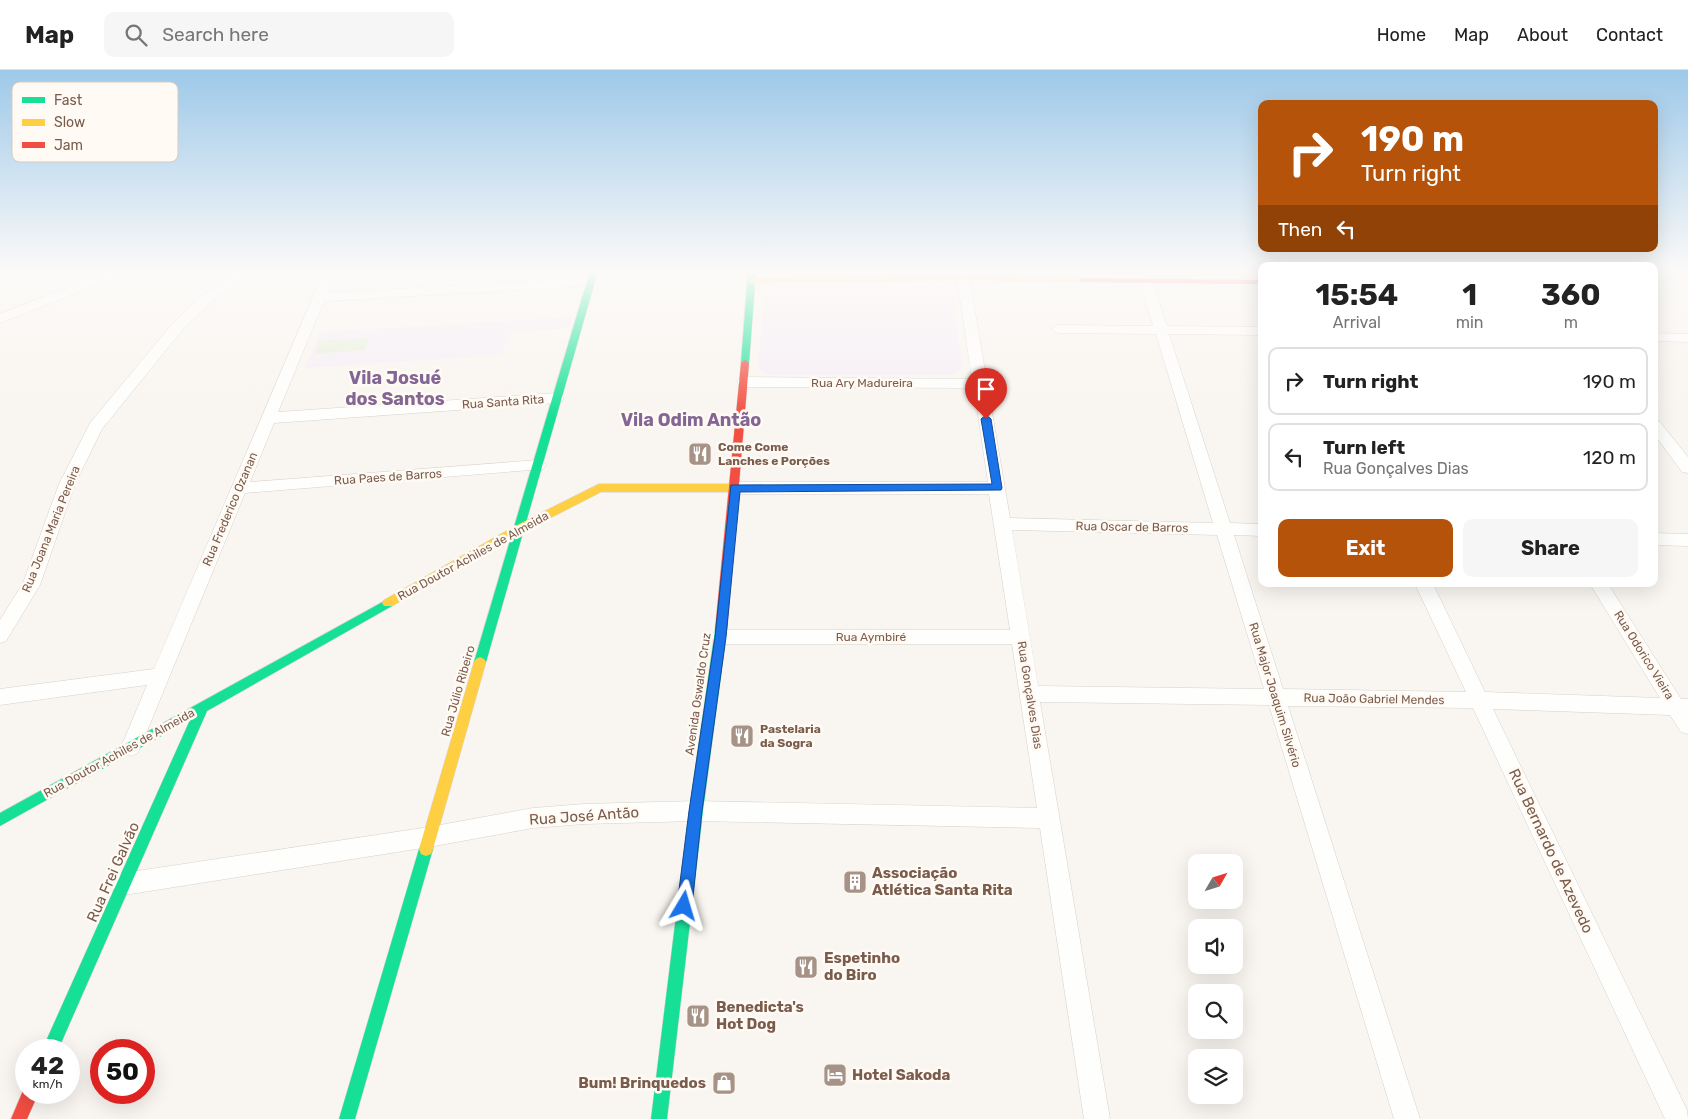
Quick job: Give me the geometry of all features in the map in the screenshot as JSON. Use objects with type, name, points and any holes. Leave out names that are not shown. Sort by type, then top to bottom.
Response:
[{"type":"main road","name":"Rua Júlio Ribeiro","points":[[347,1119],[580,320]]},
{"type":"main road","name":"Avenida Oswaldo Cruz","points":[[659,1119],[696,811],[720,637],[735,488],[749,320]]},
{"type":"main road","name":"Rua Doutor Achiles de Almeida","points":[[0,820],[519,529],[599,488],[735,488]]},
{"type":"main road","name":"Rua Frei Galvão","points":[[55,1039],[202,707]]},
{"type":"main road","points":[[20,1119],[26,1104]]},
{"type":"street","name":"Rua Joana Maria Pereira","points":[[0,636],[31,585],[67,484],[95,427],[184,320]]},
{"type":"street","name":"Rua Frederico Ozanan","points":[[130,747],[310,320]]},
{"type":"street","name":"Rua Gonçalves Dias","points":[[969,320],[1097,1119]]},
{"type":"street","name":"Rua Major Joaquim Silvério","points":[[1157,320],[1407,1119]]},
{"type":"street","points":[[1058,329],[1258,331]]},
{"type":"street","points":[[1658,338],[1688,338]]},
{"type":"street","name":"Rua Ary Madureira","points":[[744,382],[980,384]]},
{"type":"street","name":"Rua Santa Rita","points":[[269,418],[557,398]]},
{"type":"street","points":[[1658,429],[1688,468]]},
{"type":"street","name":"Rua Paes de Barros","points":[[239,488],[538,465]]},
{"type":"street","name":"Rua Doutor Achiles de Almeida","points":[[735,488],[997,488]]},
{"type":"street","name":"Rua Oscar de Barros","points":[[1003,524],[1258,530]]},
{"type":"street","points":[[1658,539],[1688,540]]},
{"type":"street","name":"Rua Bernardo de Azevedo","points":[[1425,587],[1678,1119]]},
{"type":"street","name":"Rua Odorico Vieira","points":[[1601,587],[1682,707],[1688,726]]},
{"type":"street","name":"Rua Aymbiré","points":[[720,637],[1021,637]]},
{"type":"street","points":[[0,697],[160,676]]},
{"type":"street","name":"Rua João Gabriel Mendes","points":[[1030,694],[1479,700],[1682,707]]},
{"type":"street","name":"Rua José Antão","points":[[124,884],[429,837],[533,818],[584,814],[696,811],[1050,818]]},
{"type":"shaded area","points":[[522,320],[570,320],[568,328],[510,333],[502,355],[305,368],[320,332]]},
{"type":"shaded area","points":[[762,320],[956,320],[962,367],[952,375],[767,375],[758,367]]},
{"type":"green space","points":[[368,338],[365,350],[314,354],[320,341]]},
{"type":"traffic: fast","points":[[480,662],[580,320]]},
{"type":"traffic: fast","points":[[745,363],[748,320]]},
{"type":"traffic: fast","points":[[0,820],[388,603]]},
{"type":"traffic: fast","points":[[659,1119],[696,811],[721,630]]},
{"type":"traffic: fast","points":[[55,1039],[202,707]]},
{"type":"traffic: fast","points":[[347,1119],[426,849]]},
{"type":"traffic: slow","points":[[388,603],[519,529],[599,488],[735,488]]},
{"type":"traffic: slow","points":[[426,849],[480,662]]},
{"type":"traffic: jam","points":[[721,630],[745,363]]},
{"type":"traffic: jam","points":[[19,1119],[26,1104]]},
{"type":"place","name":"Come Come Lanches e Porções","points":[[700,454]]},
{"type":"place","name":"Pastelaria da Sogra","points":[[742,736]]},
{"type":"place","name":"Associação Atlética Santa Rita","points":[[855,882]]},
{"type":"place","name":"Espetinho do Biro","points":[[806,967]]},
{"type":"place","name":"Benedicta's Hot Dog","points":[[698,1016]]},
{"type":"place","name":"Hotel Sakoda","points":[[835,1075]]},
{"type":"place","name":"Bum! Brinquedos","points":[[724,1083]]},
{"type":"district","name":"Vila Josué dos Santos","points":[[395,388]]},
{"type":"district","name":"Vila Odim Antão","points":[[691,420]]},
{"type":"route","points":[[684,906],[720,637],[735,488],[997,488],[986,419]]}]
